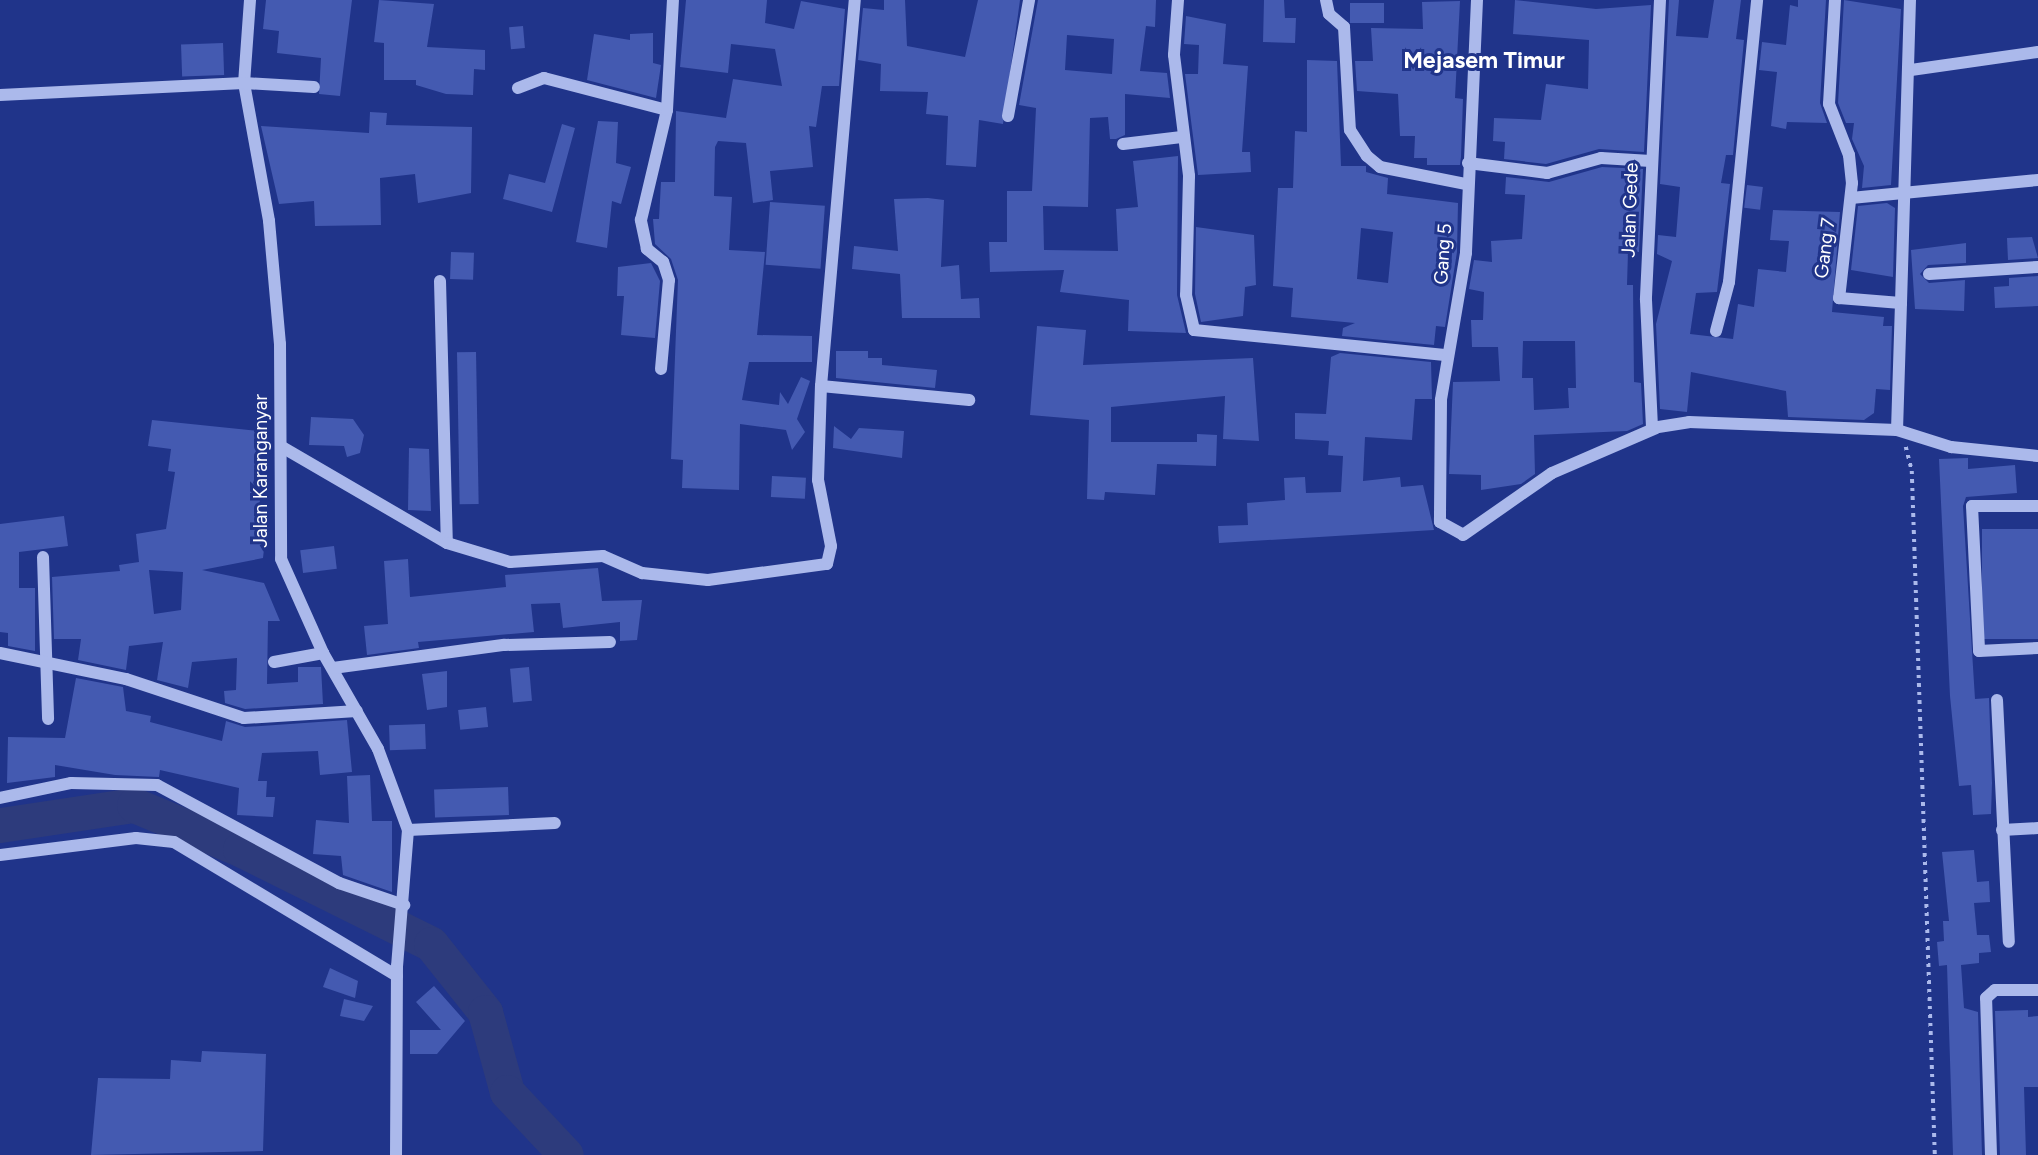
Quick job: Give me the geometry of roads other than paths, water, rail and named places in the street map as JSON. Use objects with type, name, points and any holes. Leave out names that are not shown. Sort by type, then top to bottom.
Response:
[{"type":"street","name":"Jalan Karanganyar","points":[[250,0],[244,83],[269,221],[282,447],[281,559],[323,653],[357,711],[395,786],[408,830],[397,971],[396,1155]]},
{"type":"street","points":[[661,369],[669,280],[663,262],[646,249],[641,220],[667,110],[673,0]]},
{"type":"street","points":[[282,447],[447,543],[510,562],[603,556],[642,573],[708,580],[827,565],[831,546],[818,480],[821,386],[855,0]]},
{"type":"street","points":[[1008,116],[1029,0]]},
{"type":"street","points":[[1178,0],[1174,55],[1182,137],[1189,176],[1186,295],[1198,334],[1445,355]]},
{"type":"street","points":[[1326,0],[1329,14],[1344,27],[1350,130],[1367,156],[1380,167],[1466,184]]},
{"type":"street","name":"Gang 5","points":[[1477,0],[1466,184],[1466,253],[1445,355],[1439,510],[1446,530],[1463,535],[1552,472],[1652,424]]},
{"type":"street","name":"Jalan Gede","points":[[1652,424],[1651,161],[1660,0]]},
{"type":"street","points":[[1716,331],[1729,282],[1757,0]]},
{"type":"street","name":"Gang 7","points":[[1835,0],[1829,104],[1849,155],[1850,198],[1839,298],[1901,303]]},
{"type":"street","points":[[1899,431],[1903,195],[1912,70],[1910,0]]},
{"type":"street","points":[[1912,70],[2038,52]]},
{"type":"street","points":[[518,88],[544,78],[667,110]]},
{"type":"street","points":[[0,95],[244,83],[314,87]]},
{"type":"street","points":[[1123,144],[1182,137]]},
{"type":"street","points":[[1468,163],[1546,173],[1601,158],[1651,161]]},
{"type":"street","points":[[1850,198],[2038,180]]},
{"type":"street","points":[[1929,274],[2038,267]]},
{"type":"street","points":[[440,281],[447,543]]},
{"type":"street","points":[[821,386],[970,400]]},
{"type":"street","points":[[1652,424],[1689,422],[1899,431],[1951,447],[2038,456]]},
{"type":"street","points":[[2038,506],[1972,506],[1974,651],[2038,648]]},
{"type":"street","points":[[43,557],[41,658],[48,719]]},
{"type":"street","points":[[333,667],[504,645],[610,642]]},
{"type":"street","points":[[0,653],[41,658],[244,718],[357,711]]},
{"type":"street","points":[[274,662],[323,653]]},
{"type":"street","points":[[1997,700],[2009,942]]},
{"type":"street","points":[[0,798],[71,783],[157,785],[339,883],[403,910]]},
{"type":"street","points":[[408,830],[555,823]]},
{"type":"street","points":[[2002,830],[2038,828]]},
{"type":"street","points":[[0,855],[136,838],[174,842],[397,971]]},
{"type":"street","points":[[1991,1155],[1986,998],[1995,990],[2038,990]]},
{"type":"waterway","points":[[0,825],[134,805],[240,849],[431,944],[485,1012],[507,1092],[566,1155]]},
{"type":"district","name":"Mejasem Timur","points":[[1484,60]]}]
